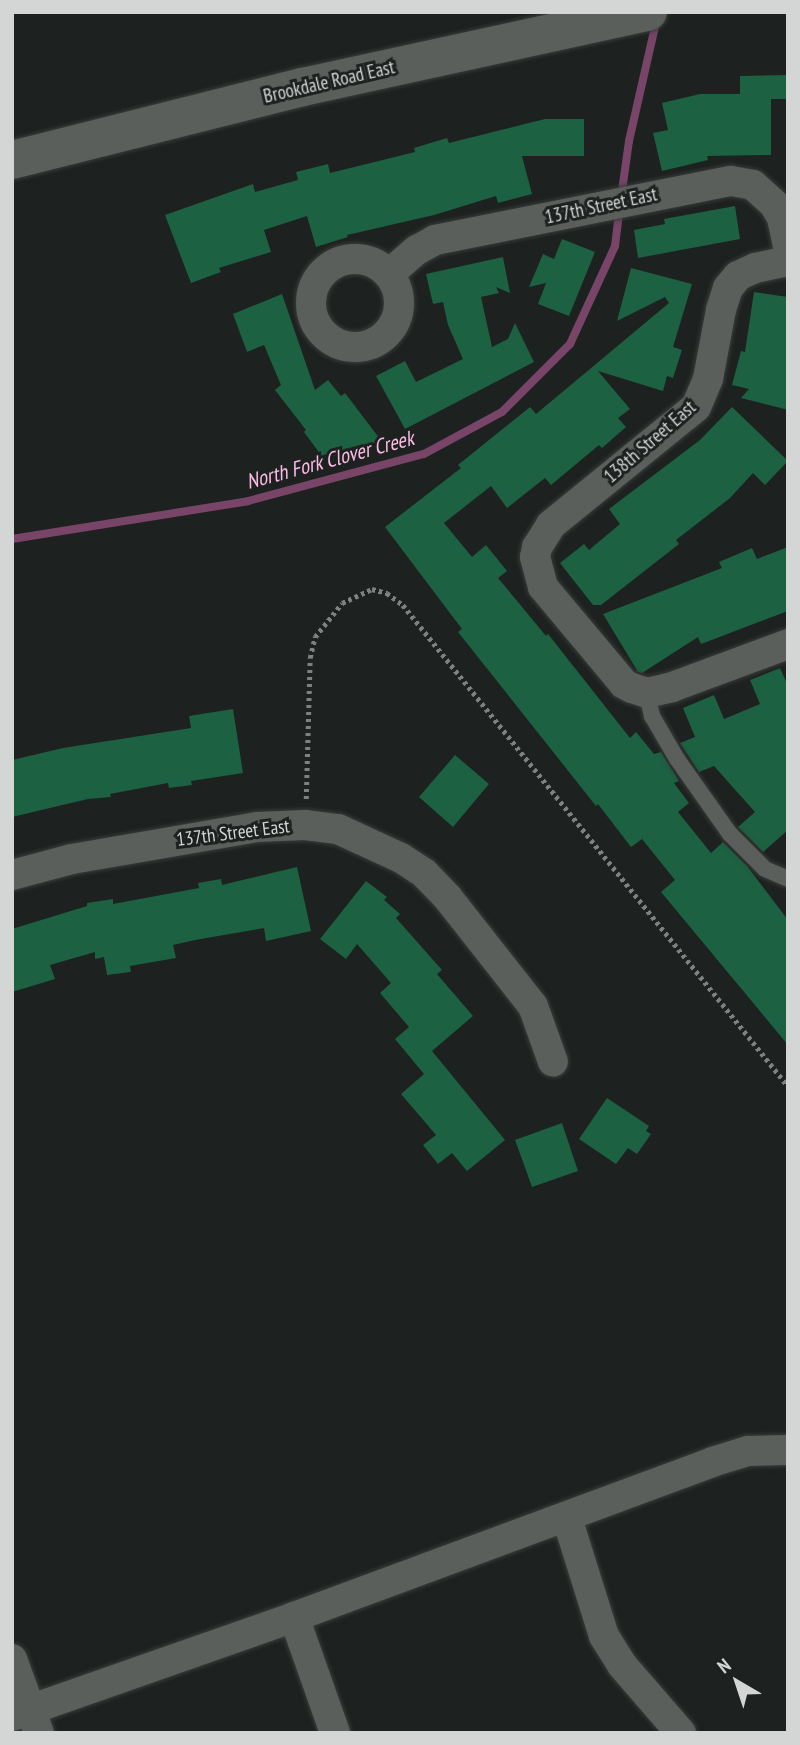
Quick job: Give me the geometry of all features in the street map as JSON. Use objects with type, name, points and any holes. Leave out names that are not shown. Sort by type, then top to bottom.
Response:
[{"type":"main road","name":"Brookdale Road East","points":[[12,160],[303,87],[648,12]]},
{"type":"street","name":"137th Street East","points":[[389,274],[417,250],[435,240],[731,181],[753,185],[774,204],[782,218],[788,246]]},
{"type":"street","name":"138th Street East","points":[[643,691],[624,684],[543,587],[535,557],[537,547],[551,525],[696,407],[708,379],[725,299],[738,276],[755,268],[788,261]]},
{"type":"street","points":[[643,691],[708,675],[788,644]]},
{"type":"street","name":"137th Street East","points":[[12,875],[72,859],[257,827],[305,825],[338,829],[371,842],[424,873],[533,1006],[553,1062]]},
{"type":"street","points":[[12,1659],[27,1719],[294,1617],[748,1451],[788,1450]]},
{"type":"street","points":[[567,1518],[604,1636],[622,1665],[681,1733]]},
{"type":"street","points":[[294,1617],[335,1733]]},
{"type":"lane","points":[[643,691],[652,716],[677,760],[730,834],[765,869],[788,879]]},
{"type":"path","points":[[305,825],[310,659],[315,637],[342,603],[372,589],[387,593],[403,606],[788,1086]]},
{"type":"building","points":[[788,75],[788,99],[771,99],[771,155],[707,156],[708,160],[662,171],[653,133],[668,130],[662,103],[700,94],[740,94],[740,76]]},
{"type":"building","points":[[545,119],[584,119],[584,156],[522,156],[532,194],[498,203],[496,196],[434,215],[347,235],[348,237],[316,247],[307,216],[264,230],[271,252],[219,268],[221,272],[191,283],[165,215],[253,184],[255,192],[298,180],[296,172],[328,164],[330,173],[415,152],[414,148],[447,138],[449,143]]},
{"type":"building","points":[[735,206],[740,239],[638,258],[634,230],[665,224],[664,219]]},
{"type":"building","points":[[562,239],[595,252],[569,316],[538,304],[546,283],[529,287],[543,254],[554,259]]},
{"type":"building","points":[[503,257],[510,293],[496,287],[499,293],[481,297],[492,347],[508,339],[515,323],[534,362],[405,429],[376,376],[405,361],[416,382],[463,359],[448,325],[443,302],[433,304],[426,274]]},
{"type":"building","points":[[631,268],[692,284],[673,347],[682,350],[673,378],[667,376],[663,391],[598,371],[630,409],[618,418],[626,427],[602,448],[599,445],[551,485],[545,478],[507,508],[491,486],[444,523],[472,557],[486,545],[507,571],[498,578],[546,636],[548,634],[630,738],[636,732],[654,754],[661,752],[679,781],[674,783],[689,803],[678,812],[711,853],[723,842],[747,866],[788,920],[788,1045],[661,892],[675,880],[642,839],[631,847],[598,804],[596,806],[458,632],[462,629],[385,527],[461,468],[458,465],[530,407],[536,414],[669,303],[665,297],[617,321]]},
{"type":"building","points":[[754,292],[788,297],[788,410],[741,398],[749,389],[732,385],[741,351],[745,352]]},
{"type":"building","points":[[282,294],[315,390],[328,380],[341,396],[345,393],[380,439],[343,467],[332,453],[324,459],[304,432],[306,430],[275,390],[281,385],[264,345],[247,352],[233,314]]},
{"type":"building","points":[[732,407],[788,461],[765,485],[753,473],[730,498],[676,540],[679,544],[601,605],[593,605],[560,563],[584,544],[589,550],[620,524],[609,509],[700,440]]},
{"type":"building","points":[[788,547],[788,611],[701,644],[698,637],[642,673],[638,672],[603,614],[722,568],[719,562],[752,548],[757,559]]},
{"type":"building","points":[[780,668],[788,686],[788,830],[763,852],[738,827],[755,812],[714,766],[699,772],[680,743],[695,737],[683,708],[714,695],[724,719],[760,704],[750,680]]},
{"type":"building","points":[[233,709],[243,773],[191,781],[192,785],[169,788],[168,783],[110,794],[111,797],[88,799],[12,817],[12,760],[63,748],[191,728],[189,716]]},
{"type":"building","points":[[455,755],[489,784],[453,827],[419,797]]},
{"type":"building","points":[[297,867],[311,931],[266,941],[264,928],[195,940],[173,945],[176,958],[130,966],[131,972],[107,975],[104,957],[95,959],[95,952],[50,965],[55,979],[12,992],[12,929],[87,906],[87,903],[113,899],[113,904],[199,888],[198,883],[221,879],[222,885]]},
{"type":"building","points":[[366,881],[387,897],[384,900],[400,914],[396,918],[442,970],[437,974],[473,1016],[432,1051],[505,1140],[467,1171],[452,1153],[438,1164],[423,1145],[436,1135],[401,1094],[424,1074],[395,1039],[409,1027],[380,993],[391,983],[357,944],[346,959],[320,939]]},
{"type":"building","points":[[607,1098],[649,1126],[646,1131],[651,1134],[637,1154],[628,1148],[616,1164],[579,1139]]},
{"type":"building","points":[[562,1123],[578,1171],[532,1187],[515,1140]]},
{"type":"waterway","name":"North Fork Clover Creek","points":[[621,198],[629,141],[656,22]]},
{"type":"waterway","name":"North Fork Clover Creek","points":[[12,539],[248,501],[424,454],[502,412],[570,344],[615,246],[619,211]]}]
